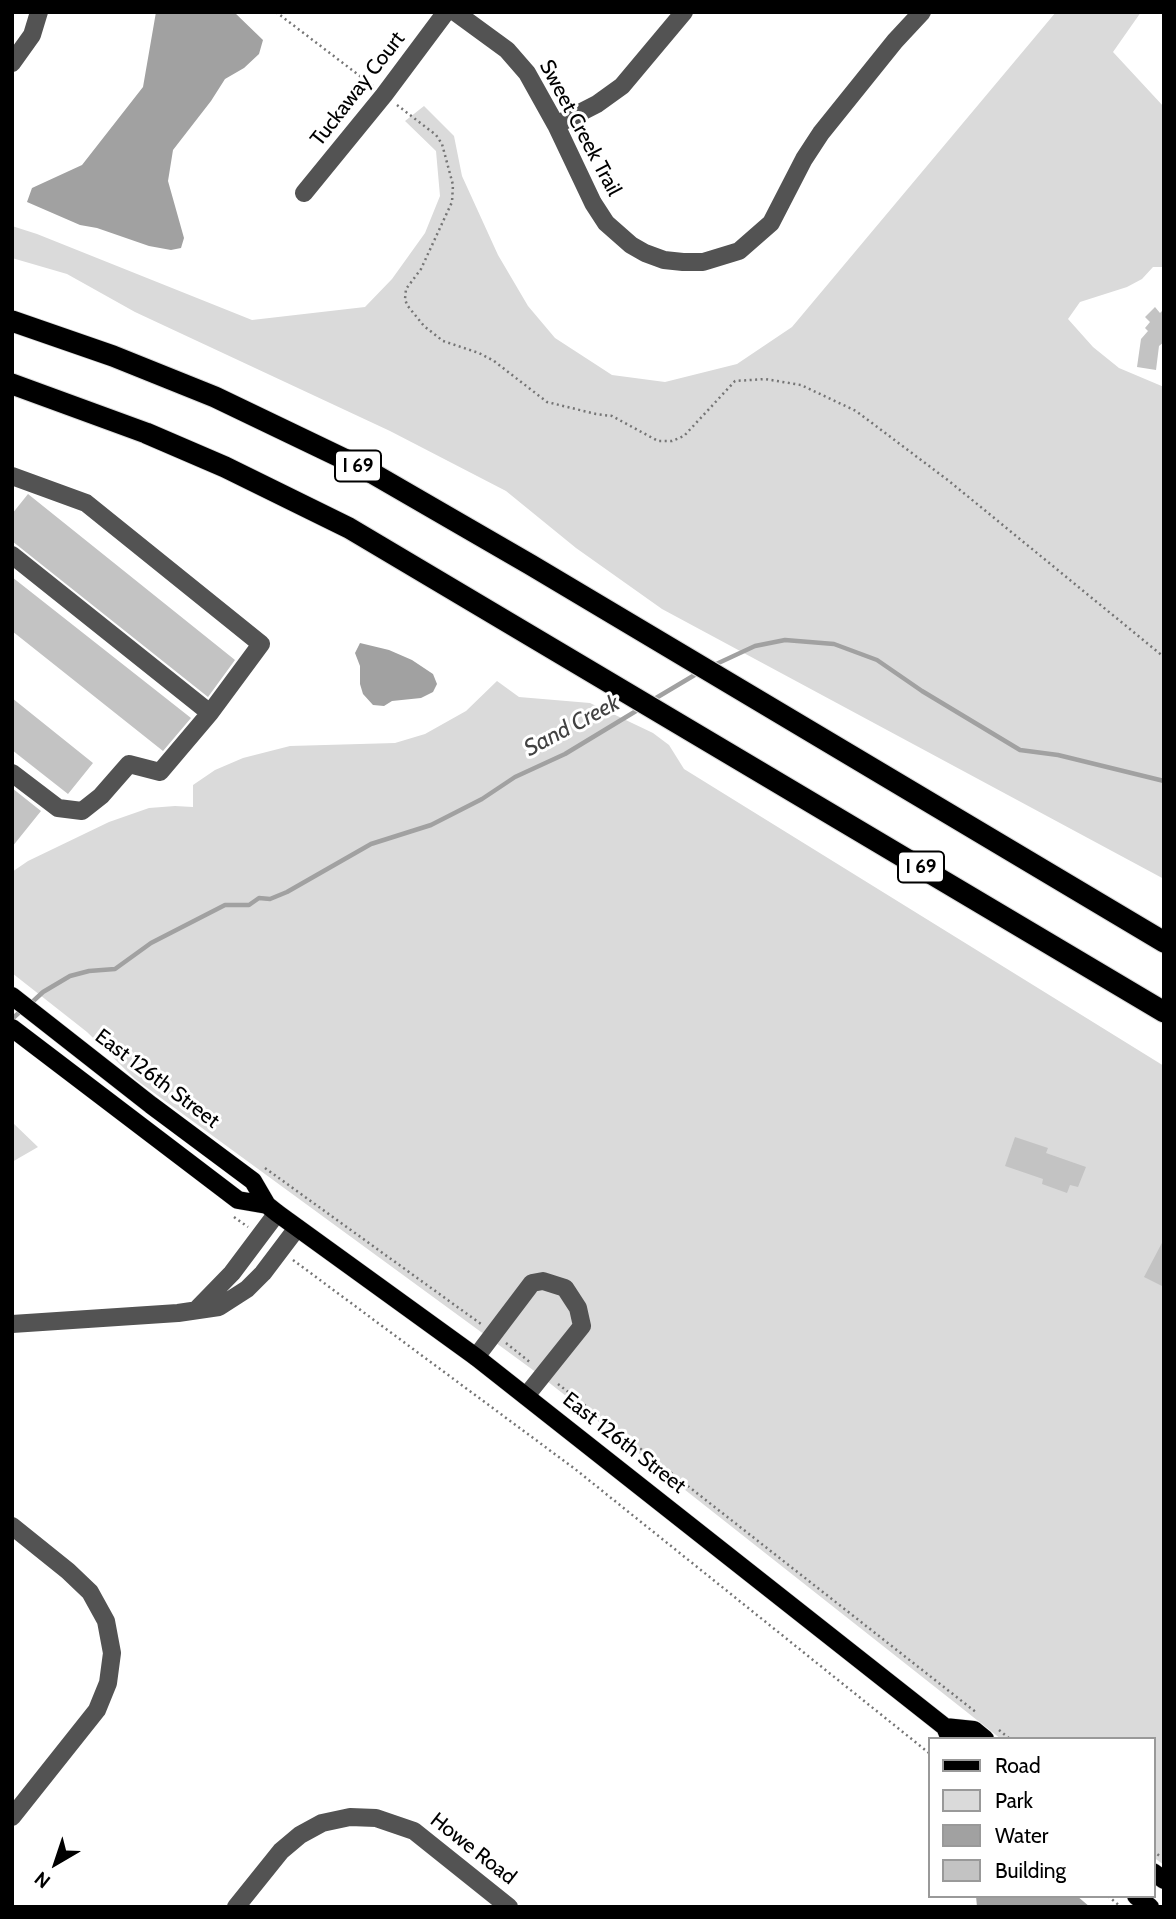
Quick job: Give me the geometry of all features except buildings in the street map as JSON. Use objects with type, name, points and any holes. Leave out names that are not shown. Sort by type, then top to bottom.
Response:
[{"type":"highway","name":"I 69","points":[[12,321],[163,375],[265,420],[414,496],[1164,942]]},
{"type":"highway","name":"I 69","points":[[12,384],[146,433],[300,502],[349,528],[621,687],[1164,1012]]},
{"type":"main road","name":"East 126th Street","points":[[12,996],[254,1181],[272,1209]]},
{"type":"main road","name":"East 126th Street","points":[[12,1028],[238,1200],[272,1209],[476,1357],[948,1733],[974,1730],[983,1737]]},
{"type":"street","points":[[12,63],[32,35],[39,12]]},
{"type":"street","name":"Tuckaway Court","points":[[304,193],[446,12]]},
{"type":"street","name":"Sweet Creek Trail","points":[[455,12],[519,62],[556,125],[598,212],[606,223],[631,245],[664,260],[703,262],[723,257],[746,246],[771,223],[804,159],[821,133],[895,41],[922,12]]},
{"type":"street","points":[[556,125],[597,104],[622,86],[684,12]]},
{"type":"street","points":[[12,476],[86,503],[261,644],[210,713],[160,772],[129,764],[101,796],[82,811],[58,808],[12,773]]},
{"type":"street","points":[[12,555],[210,713]]},
{"type":"street","points":[[197,1310],[232,1273],[260,1236],[272,1209]]},
{"type":"street","points":[[12,1324],[117,1318],[219,1307],[236,1298],[262,1273],[297,1227]]},
{"type":"street","points":[[476,1357],[532,1283],[543,1281],[565,1288],[578,1308],[582,1326],[526,1396]]},
{"type":"street","points":[[12,1526],[68,1570],[90,1592],[106,1621],[111,1653],[108,1683],[97,1710],[13,1814]]},
{"type":"street","name":"Howe Road","points":[[236,1907],[281,1851],[300,1835],[322,1824],[350,1817],[376,1818],[414,1830],[509,1907]]},
{"type":"path","points":[[276,12],[436,135],[446,152],[453,185],[452,202],[421,270],[406,289],[405,299],[407,306],[424,326],[443,341],[494,361],[547,402],[612,416],[658,441],[672,441],[684,436],[735,381],[765,379],[801,385],[856,411],[949,481],[1164,657]]},
{"type":"path","points":[[234,1217],[260,1236]]},
{"type":"path","points":[[280,1250],[575,1469],[928,1752]]},
{"type":"green space","points":[[1056,12],[1141,12],[1113,52],[1164,107],[1164,267],[1153,267],[1142,279],[1127,287],[1080,302],[1068,319],[1093,347],[1119,368],[1164,387],[1164,879],[662,609],[576,548],[506,491],[390,431],[135,312],[67,274],[12,258],[12,226],[252,320],[365,307],[392,279],[425,233],[440,196],[436,151],[405,121],[424,106],[454,136],[462,176],[498,255],[528,306],[555,338],[612,375],[665,382],[737,364],[792,327]]},
{"type":"green space","points":[[497,681],[519,697],[590,703],[653,733],[669,745],[684,769],[1164,1066],[1164,1865],[1155,1858],[1155,1737],[998,1737],[533,1370],[135,1079],[87,1032],[12,973],[12,872],[28,861],[109,822],[149,808],[193,807],[193,785],[215,770],[243,758],[290,746],[395,743],[425,734],[466,711]]},
{"type":"green space","points":[[12,1122],[38,1147],[12,1162]]},
{"type":"water","points":[[156,12],[234,12],[263,40],[259,54],[244,68],[225,79],[173,150],[168,181],[184,238],[181,248],[171,250],[80,225],[27,202],[32,188],[82,165],[143,87]]},
{"type":"water","points":[[360,643],[389,650],[412,660],[433,674],[437,684],[433,692],[421,698],[392,701],[384,706],[373,705],[363,694],[360,684],[360,666],[355,653]]},
{"type":"water","points":[[976,1898],[1079,1898],[1090,1907],[977,1907]]},
{"type":"waterway","name":"Sand Creek","points":[[712,666],[755,646],[785,640],[834,644],[877,660],[922,691],[1020,750],[1058,755],[1164,781]]},
{"type":"waterway","name":"Sand Creek","points":[[651,701],[698,673]]},
{"type":"waterway","name":"Sand Creek","points":[[29,1005],[43,992],[70,976],[115,969],[151,943],[225,905],[249,905],[259,898],[270,899],[371,844],[431,825],[482,799],[515,777],[565,754],[641,708]]},
{"type":"waterway","name":"Sand Creek","points":[[12,1019],[22,1010]]}]
